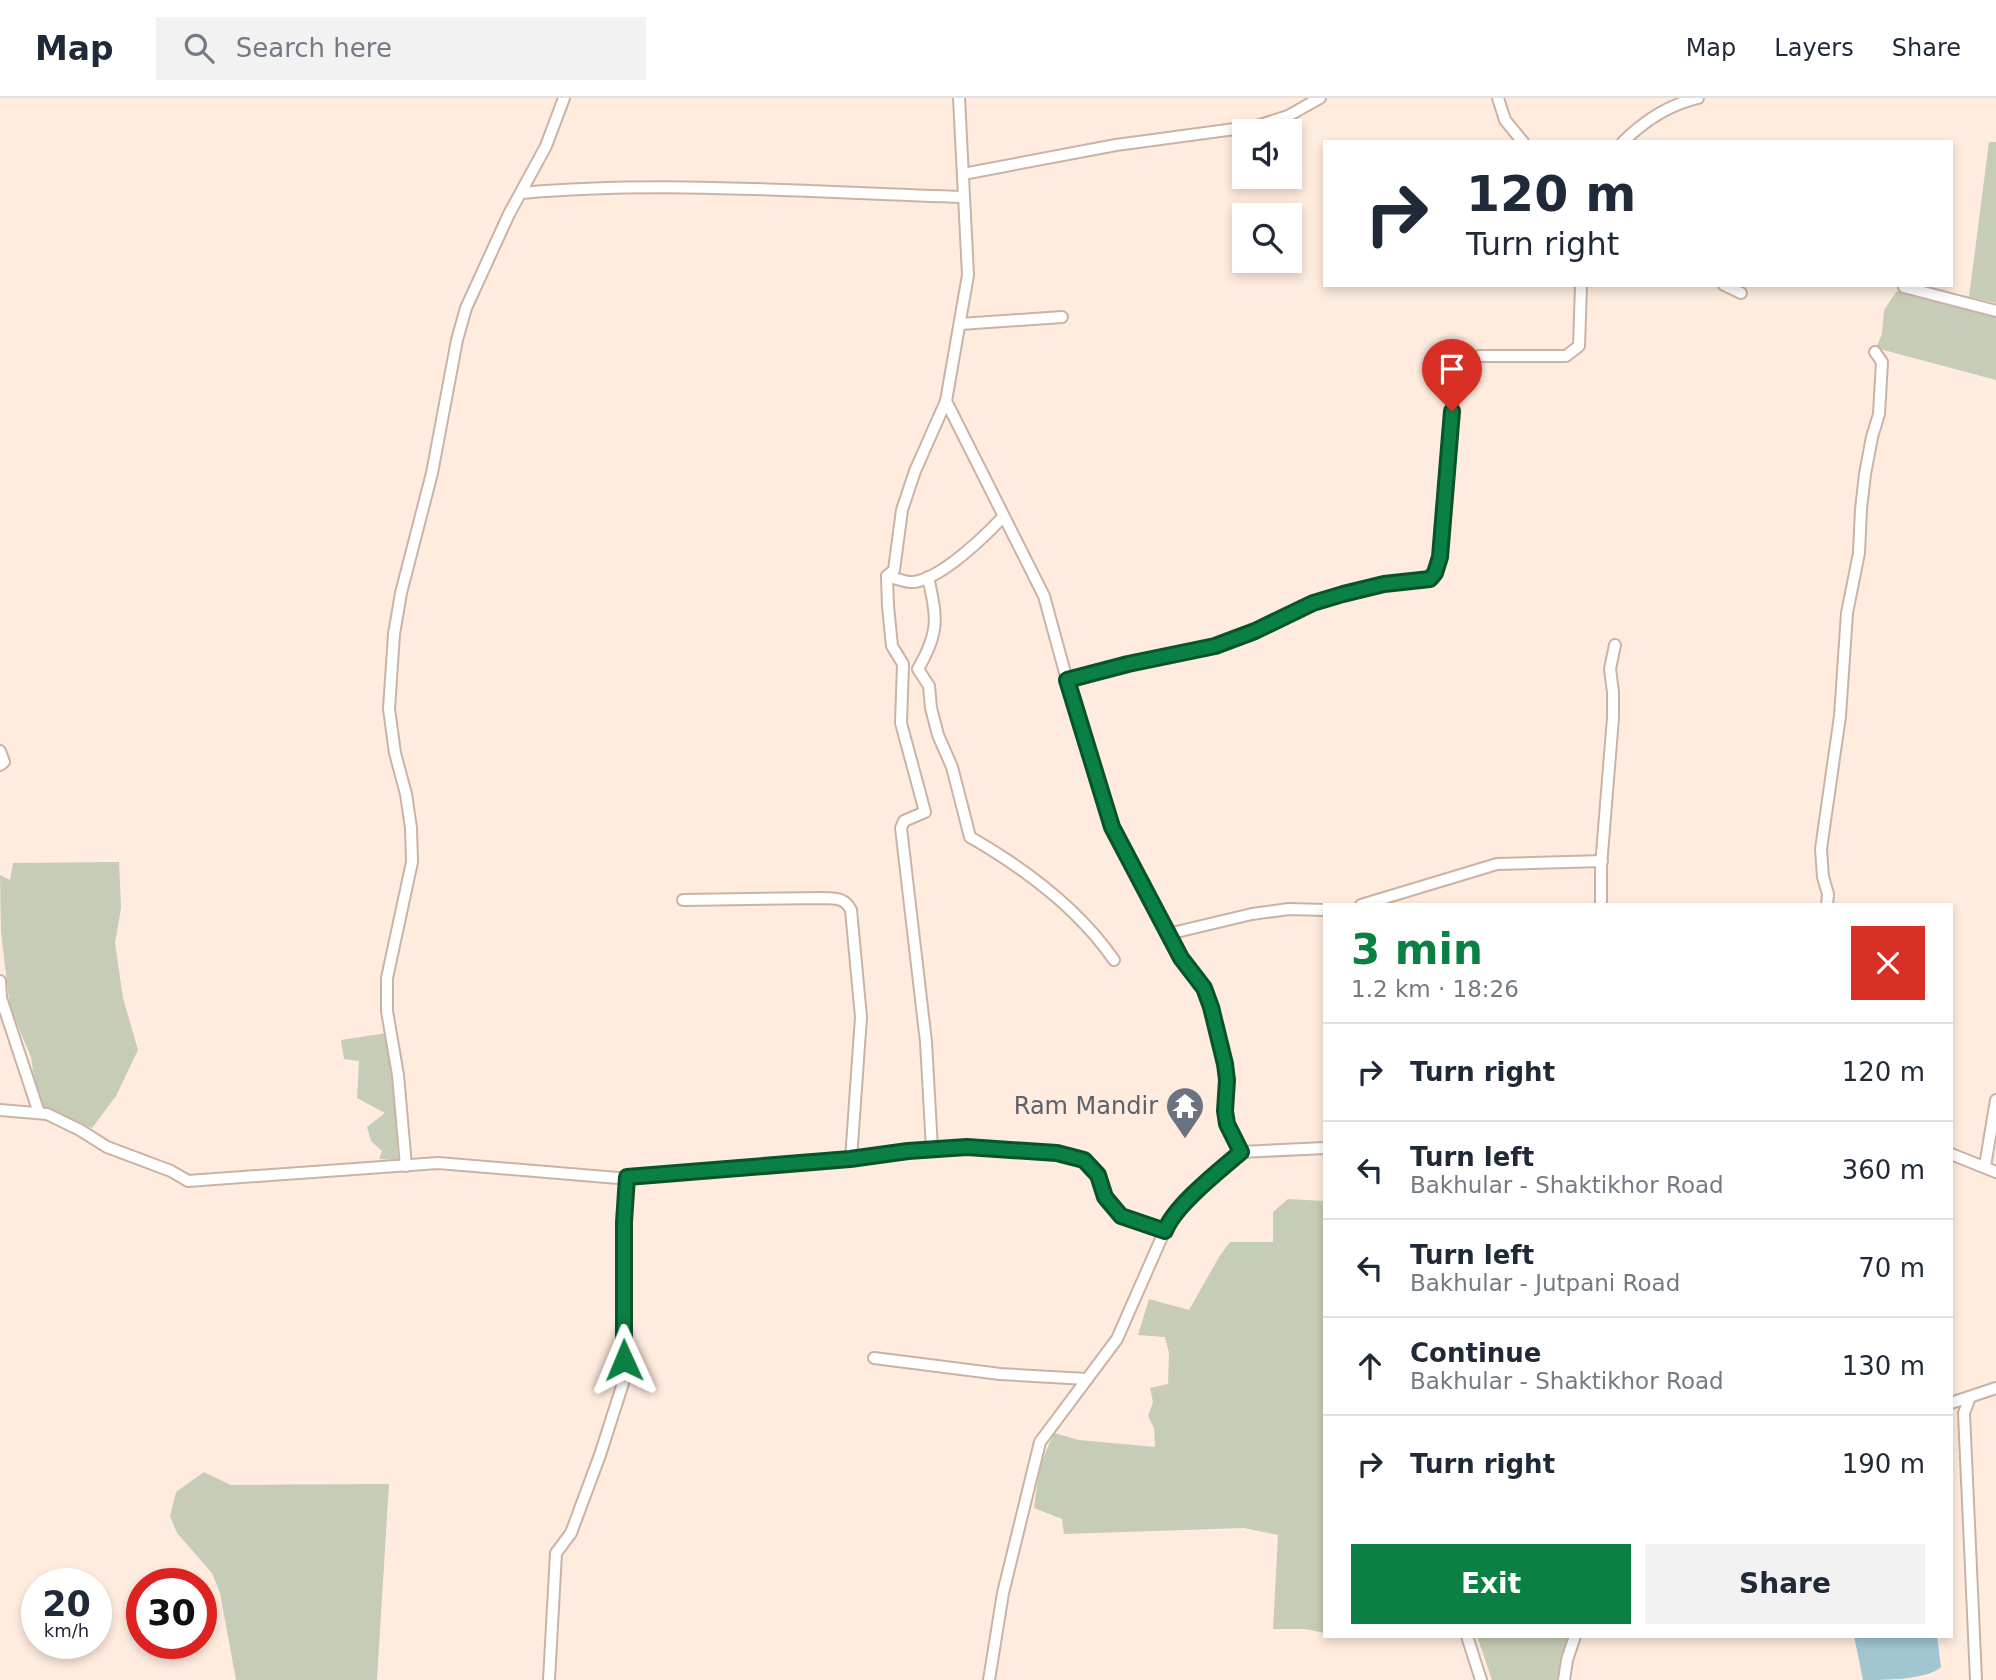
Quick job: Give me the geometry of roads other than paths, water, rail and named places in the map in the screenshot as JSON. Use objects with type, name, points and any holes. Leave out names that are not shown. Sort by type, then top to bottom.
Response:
[{"type":"street","points":[[406,1166],[398,1075],[387,1010],[387,978],[412,862],[407,805],[395,753],[389,709],[394,634],[401,593],[432,473],[457,340],[466,309],[509,214],[546,146],[564,98]]},
{"type":"street","points":[[887,576],[894,570],[902,510],[915,471],[946,401],[968,275],[959,98]]},
{"type":"street","points":[[963,174],[1116,145],[1257,125],[1288,116],[1321,98]]},
{"type":"street","points":[[1498,98],[1505,120],[1520,140]]},
{"type":"street","points":[[1625,140],[1642,123],[1669,108],[1698,98]]},
{"type":"street","points":[[522,193],[561,189],[696,189],[964,197]]},
{"type":"street","points":[[1067,680],[1215,646],[1255,631],[1313,603],[1343,594],[1384,584],[1430,579],[1440,557],[1455,373],[1462,363],[1479,356],[1572,354],[1579,346],[1581,287]]},
{"type":"street","points":[[1728,287],[1741,293]]},
{"type":"street","points":[[1904,287],[1996,311]]},
{"type":"street","points":[[960,324],[1062,317]]},
{"type":"street","points":[[1827,903],[1821,849],[1840,716],[1847,613],[1859,552],[1865,474],[1879,414],[1882,362],[1875,352]]},
{"type":"street","points":[[946,401],[1045,596],[1067,680],[1112,827],[1181,958],[1204,988],[1218,1027],[1227,1080],[1227,1124],[1241,1152]]},
{"type":"street","points":[[887,576],[913,583],[928,577],[951,563],[986,535],[1003,517]]},
{"type":"street","points":[[887,576],[892,646],[902,664],[901,723],[925,812],[904,821],[901,828],[926,1042],[932,1149]]},
{"type":"street","points":[[928,577],[937,623],[931,646],[918,668],[929,686],[931,708],[952,766],[970,837],[1059,898],[1103,944],[1114,960]]},
{"type":"street","points":[[1601,903],[1613,718],[1610,669],[1615,645]]},
{"type":"street","points":[[0,751],[4,762],[0,765]]},
{"type":"street","points":[[1367,903],[1497,864],[1602,861]]},
{"type":"street","points":[[683,900],[822,898],[846,902],[850,910],[861,1017],[850,1159]]},
{"type":"street","points":[[1168,934],[1252,914],[1289,909],[1323,910]]},
{"type":"street","points":[[0,981],[1,998],[39,1112]]},
{"type":"street","points":[[1985,1166],[1996,1100]]},
{"type":"street","points":[[0,1110],[47,1114],[107,1147],[171,1171],[188,1181],[438,1163],[627,1177],[967,1147],[1057,1153],[1084,1160],[1098,1175],[1105,1197],[1121,1216],[1165,1231]]},
{"type":"street","points":[[989,1680],[1003,1593],[1041,1442],[1117,1339],[1168,1223],[1201,1187],[1241,1152],[1323,1148]]},
{"type":"street","points":[[1953,1155],[1996,1172]]},
{"type":"street","points":[[549,1680],[556,1553],[571,1533],[625,1377],[624,1249],[627,1177]]},
{"type":"street","points":[[874,1358],[1000,1374],[1087,1379]]},
{"type":"street","points":[[1953,1402],[1996,1388]]},
{"type":"street","points":[[1970,1397],[1964,1413],[1976,1680]]},
{"type":"street","points":[[1468,1638],[1481,1680]]},
{"type":"street","points":[[1564,1680],[1567,1660],[1575,1638]]},
{"type":"water","points":[[1854,1638],[1937,1638],[1941,1667],[1934,1671],[1916,1677],[1863,1680]]},
{"type":"place","name":"Ram Mandir","points":[[1185,1140]]}]
